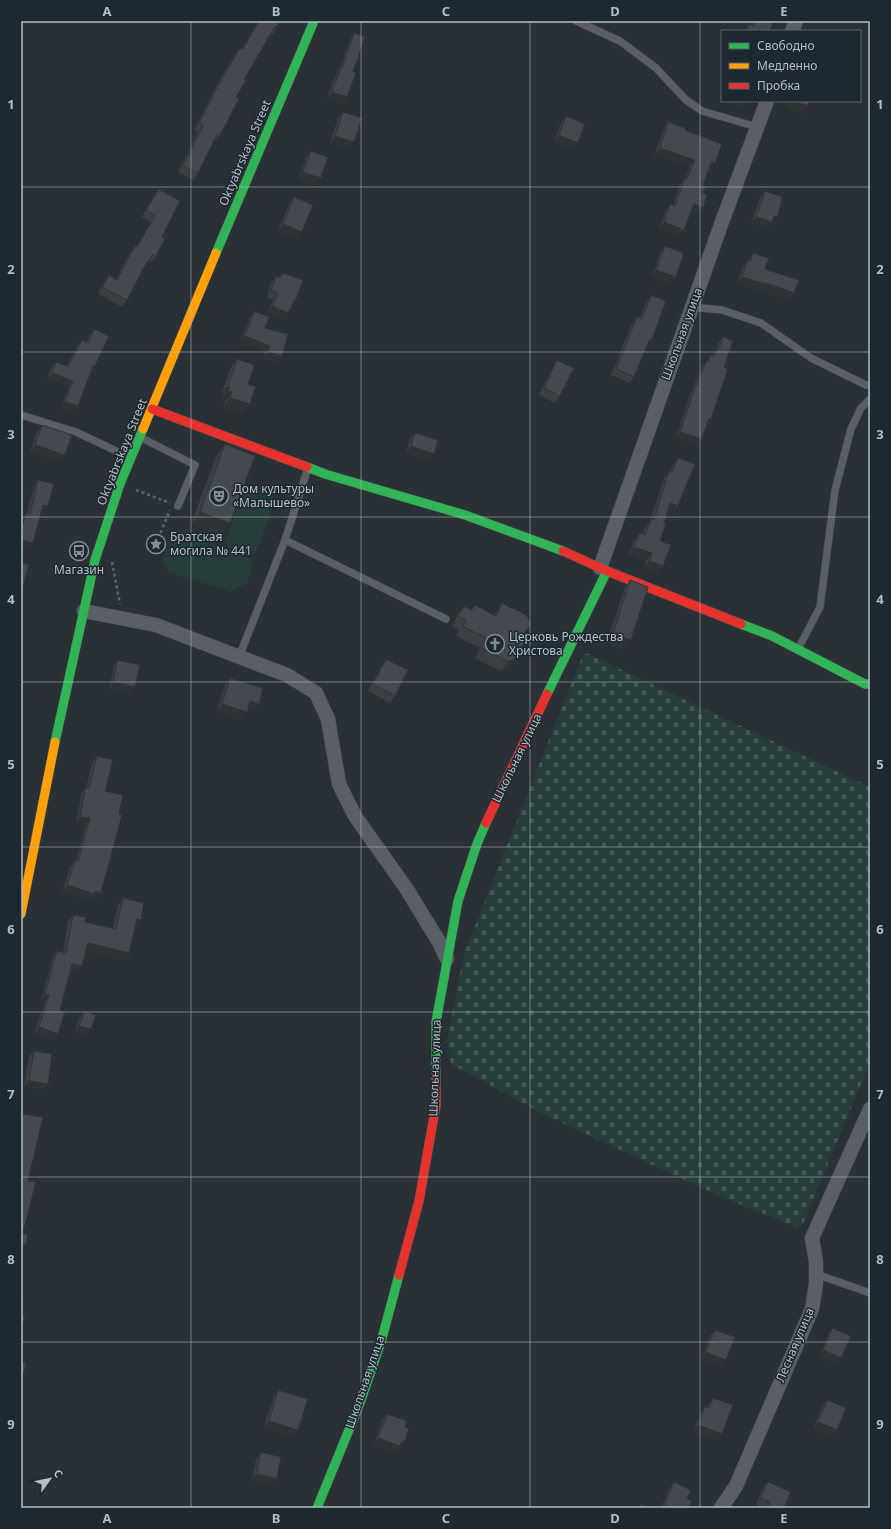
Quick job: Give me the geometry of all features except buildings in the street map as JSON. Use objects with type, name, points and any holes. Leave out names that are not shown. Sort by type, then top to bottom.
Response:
[{"type":"street","name":"Oktyabrskaya Street","points":[[21,914],[52,755],[95,560],[120,484],[152,409],[171,359],[314,21]]},
{"type":"street","name":"Школьная улица","points":[[317,1508],[360,1403],[381,1342],[419,1201],[436,1105],[436,1022],[458,901],[477,844],[603,570],[692,307],[767,102]]},
{"type":"street","points":[[152,409],[308,468],[465,515],[553,546],[603,570],[772,636],[868,686]]},
{"type":"street","points":[[84,611],[156,625],[288,675],[316,693],[328,719],[339,784],[355,816],[406,888],[448,958]]},
{"type":"street","name":"Лесная улица","points":[[721,1508],[736,1486],[812,1309],[816,1284],[816,1262],[812,1238],[870,1109]]},
{"type":"lane","points":[[576,21],[620,41],[656,68],[686,100],[702,111],[757,128]]},
{"type":"lane","points":[[692,307],[722,310],[761,323],[811,358],[866,385],[870,385]]},
{"type":"lane","points":[[798,649],[820,607],[835,490],[851,428],[861,408],[870,399]]},
{"type":"lane","points":[[21,415],[76,432],[131,458]]},
{"type":"lane","points":[[140,437],[195,464],[178,506]]},
{"type":"lane","points":[[239,657],[285,540],[308,468]]},
{"type":"lane","points":[[285,540],[446,618]]},
{"type":"lane","points":[[816,1274],[870,1293]]},
{"type":"path","points":[[120,484],[172,504],[156,544]]},
{"type":"green space","points":[[249,488],[272,496],[275,501],[256,553],[250,556],[228,548],[225,541],[244,490]]},
{"type":"green space","points":[[177,529],[253,560],[248,582],[231,592],[168,572],[162,560]]},
{"type":"green space","points":[[584,652],[870,787],[870,1062],[803,1224],[796,1227],[717,1195],[545,1115],[451,1064],[447,1041],[464,954]]},
{"type":"traffic: fast","points":[[216,253],[314,21]]},
{"type":"traffic: fast","points":[[55,742],[95,560],[120,484],[143,429]]},
{"type":"traffic: fast","points":[[307,467],[325,474],[465,515],[563,551]]},
{"type":"traffic: fast","points":[[547,694],[607,571]]},
{"type":"traffic: fast","points":[[741,624],[772,636],[865,684],[870,684]]},
{"type":"traffic: fast","points":[[436,1076],[436,1022],[458,901],[477,844],[486,823]]},
{"type":"traffic: fast","points":[[317,1508],[360,1403],[381,1342],[399,1275]]},
{"type":"traffic: slow","points":[[143,429],[216,253]]},
{"type":"traffic: slow","points":[[21,914],[55,742]]},
{"type":"traffic: jam","points":[[152,409],[307,467]]},
{"type":"traffic: jam","points":[[563,551],[607,571],[741,624]]},
{"type":"traffic: jam","points":[[486,823],[547,694]]},
{"type":"traffic: jam","points":[[399,1275],[419,1201],[436,1105],[436,1076]]},
{"type":"place","name":"Дом культуры «Малышево»","points":[[219,496]]},
{"type":"place","name":"Братская могила № 441","points":[[156,544]]},
{"type":"place","name":"Магазин","points":[[79,551]]},
{"type":"place","name":"Церковь Рождества Христова","points":[[495,644]]}]
